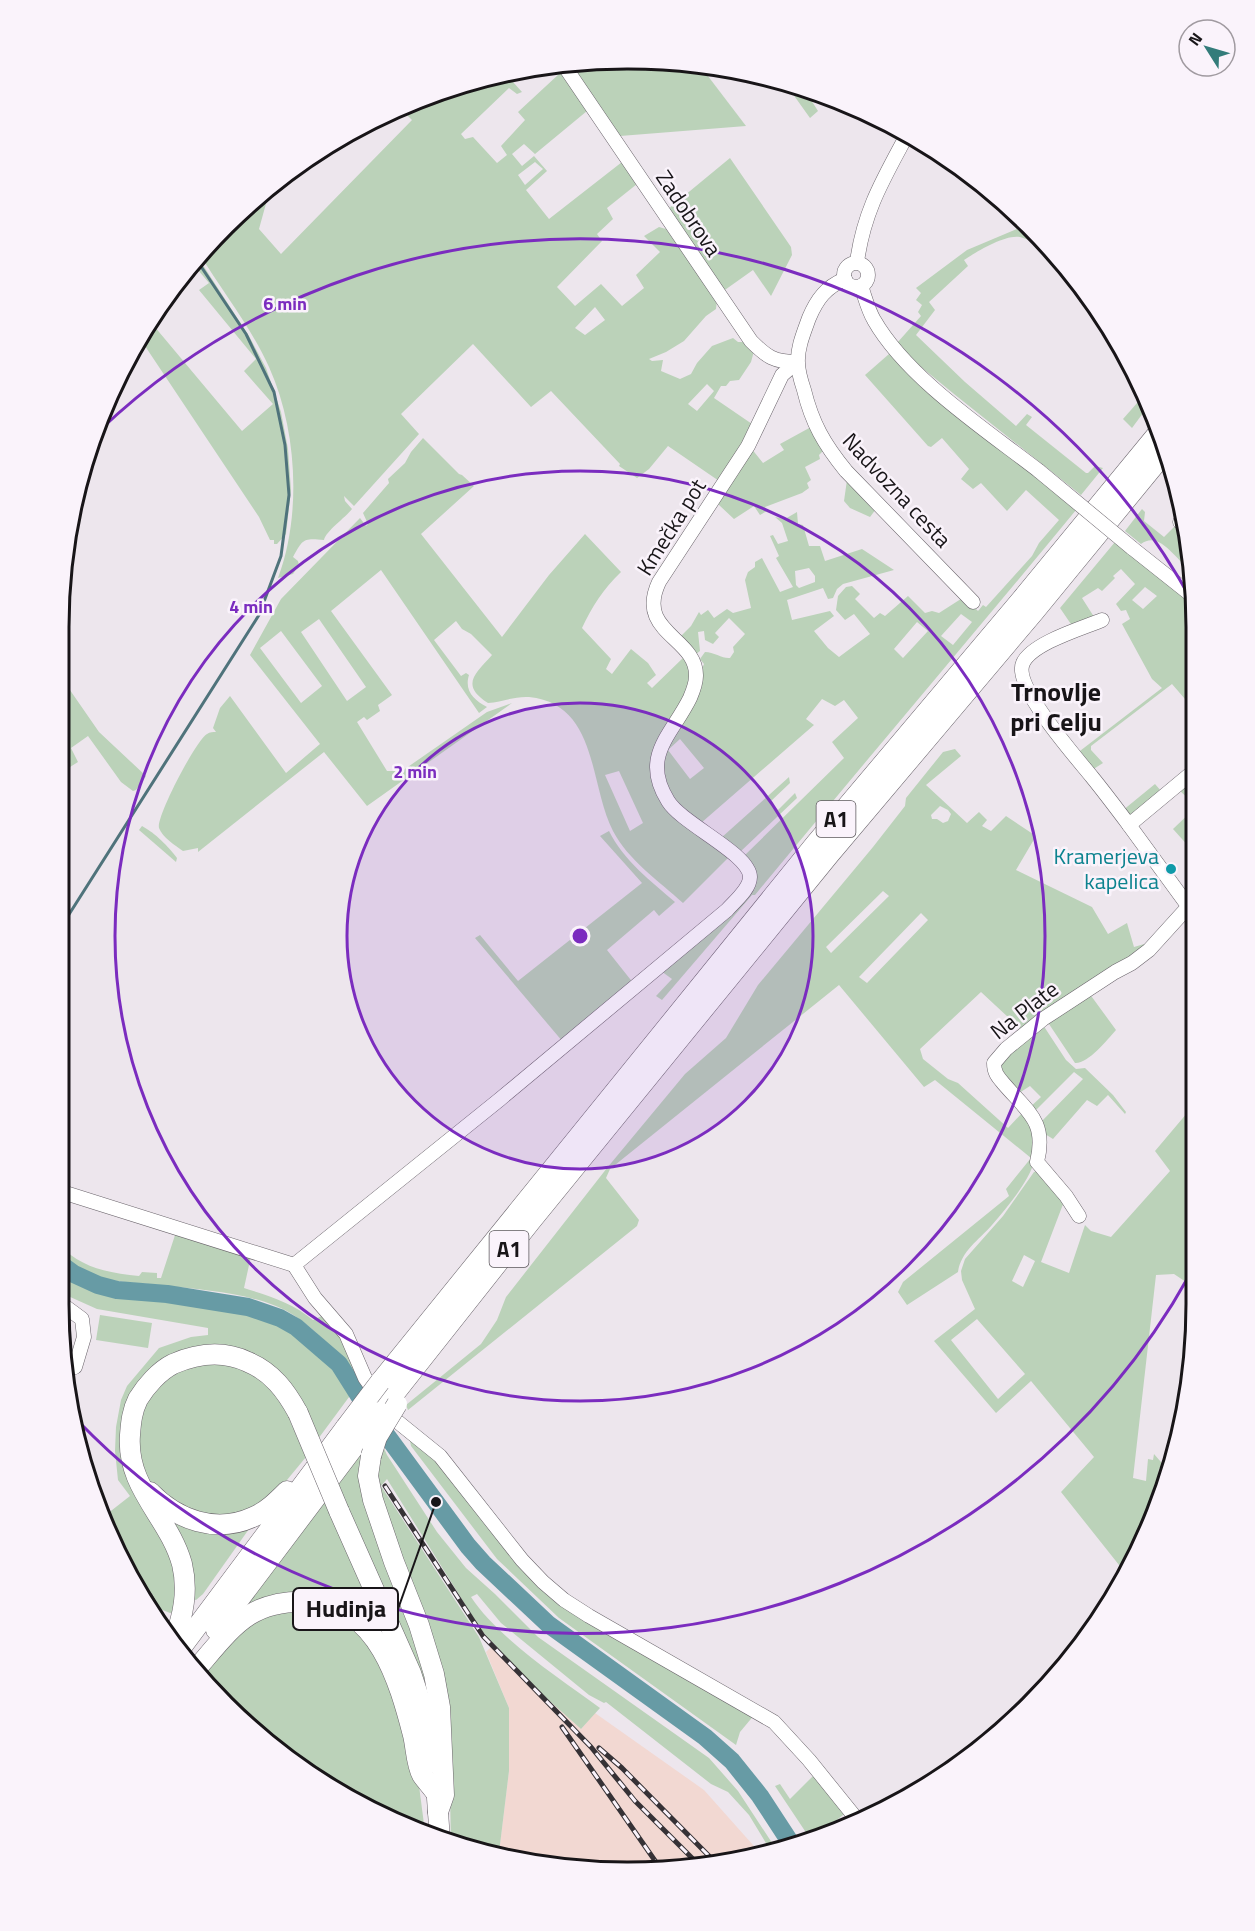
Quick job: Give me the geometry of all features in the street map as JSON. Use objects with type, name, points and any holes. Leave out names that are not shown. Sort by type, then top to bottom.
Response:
[{"type":"highway","name":"A1","points":[[389,1395],[816,843],[1153,440]]},
{"type":"highway","name":"A1","points":[[184,1643],[308,1476],[408,1377],[531,1221],[829,855],[1160,460]]},
{"type":"highway","points":[[176,1631],[183,1606],[182,1566],[175,1545],[143,1494],[134,1471],[129,1443],[134,1408],[143,1391],[155,1378],[169,1366],[186,1358],[213,1354],[248,1361],[276,1381],[287,1393],[298,1413],[411,1673],[423,1710],[439,1829]]},
{"type":"highway","points":[[389,1395],[371,1456],[368,1476],[373,1500],[419,1625],[434,1674],[440,1707],[444,1795],[437,1802]]},
{"type":"highway","name":"A1","points":[[196,1658],[353,1433]]},
{"type":"highway","points":[[134,1471],[161,1504],[197,1522],[218,1525],[254,1517],[308,1476]]},
{"type":"highway","points":[[201,1664],[241,1620],[258,1610],[276,1604],[297,1601],[316,1603],[336,1608],[350,1615],[361,1622],[372,1634],[384,1653],[405,1704],[422,1774],[437,1802]]},
{"type":"street","name":"Zadobrova","points":[[569,72],[751,341],[769,358],[782,362],[797,362]]},
{"type":"street","points":[[857,262],[865,219],[903,142]]},
{"type":"street","points":[[845,279],[846,268],[857,262]]},
{"type":"street","points":[[845,279],[854,287],[861,286],[867,280],[869,272],[865,266],[857,262]]},
{"type":"street","points":[[797,362],[807,325],[822,294],[833,284],[845,279]]},
{"type":"street","points":[[861,286],[873,318],[885,338],[910,366],[943,396],[1185,590]]},
{"type":"street","name":"Nadvozna cesta","points":[[797,362],[813,422],[829,451],[878,506],[973,602]]},
{"type":"street","name":"Kmečka pot","points":[[294,1265],[499,1100],[727,910],[747,887],[750,878],[747,867],[741,860],[675,809],[662,790],[658,777],[658,750],[685,708],[696,676],[695,667],[688,654],[656,618],[652,606],[654,591],[748,446],[782,375],[797,362]]},
{"type":"street","points":[[1102,620],[1037,648],[1027,656],[1022,665],[1022,677],[1057,736],[1129,825],[1186,904]]},
{"type":"street","points":[[1129,825],[1186,778]]},
{"type":"street","name":"Na Plate","points":[[1079,1216],[1066,1196],[1036,1162],[1040,1130],[997,1076],[994,1063],[1006,1048],[1042,1018],[1132,963],[1186,916]]},
{"type":"street","points":[[69,1194],[294,1265],[315,1298],[346,1334],[365,1378],[393,1418],[440,1456],[522,1560],[543,1582],[564,1600],[589,1616],[774,1722],[802,1751],[853,1814]]},
{"type":"street","points":[[69,1310],[82,1319],[84,1336],[75,1367]]},
{"type":"shaded area","points":[[494,1644],[543,1695],[581,1729],[595,1713],[704,1790],[755,1847],[700,1857],[628,1862],[555,1857],[500,1847],[509,1771],[509,1708],[486,1652]]},
{"type":"green space","points":[[628,69],[664,70],[707,75],[746,126],[620,136],[575,72]]},
{"type":"green space","points":[[559,74],[563,74],[587,111],[535,154],[524,144],[512,154],[522,166],[534,156],[547,171],[526,190],[549,219],[622,162],[637,184],[607,208],[613,219],[597,234],[602,241],[557,287],[575,306],[601,284],[622,306],[644,288],[636,275],[660,252],[644,236],[659,227],[666,229],[717,300],[716,309],[706,316],[684,341],[649,359],[663,360],[661,371],[680,379],[691,374],[697,363],[712,346],[733,338],[738,342],[747,342],[754,351],[751,362],[739,380],[730,381],[726,386],[721,386],[714,398],[755,426],[722,483],[668,446],[649,469],[637,478],[619,466],[620,464],[551,391],[531,407],[473,344],[401,414],[419,434],[354,506],[344,496],[352,509],[325,536],[324,540],[304,541],[293,557],[299,565],[293,574],[278,578],[291,527],[293,499],[293,472],[286,417],[262,352],[205,262],[267,202],[259,229],[281,254],[412,120],[407,115],[448,99],[514,81],[522,92],[517,94],[509,88],[461,134],[465,139],[473,137],[497,163],[507,155],[501,146],[525,120],[518,112]],"holes":[[[535,162],[543,169],[525,185],[518,175]],[[595,307],[605,320],[585,335],[575,328]],[[707,384],[714,391],[697,411],[688,404]]]},
{"type":"green space","points":[[793,95],[811,101],[818,111],[810,118]]},
{"type":"green space","points":[[730,158],[791,247],[792,255],[771,296],[753,270],[722,292],[667,210]]},
{"type":"green space","points":[[1018,229],[1030,241],[1020,237],[1007,238],[991,244],[964,260],[968,266],[929,302],[935,310],[916,335],[1016,426],[1027,414],[1032,417],[1026,425],[1086,473],[1095,466],[1103,468],[1081,495],[915,362],[897,343],[921,316],[918,312],[922,305],[916,300],[921,293],[916,288],[967,250]]},
{"type":"green space","points":[[203,265],[249,336],[266,368],[281,412],[288,449],[291,490],[286,534],[277,544],[274,544],[274,540],[270,540],[259,517],[145,346],[156,328],[242,431],[273,404],[244,371],[256,359],[199,290],[209,283],[198,271]]},
{"type":"green space","points":[[889,354],[1076,510],[755,895],[752,895],[662,1000],[656,996],[672,979],[661,971],[745,899],[745,855],[844,758],[832,742],[858,718],[844,700],[835,706],[822,699],[806,719],[814,725],[701,823],[668,795],[660,765],[704,664],[700,659],[705,652],[730,658],[734,652],[733,647],[745,634],[729,618],[715,633],[719,637],[713,644],[705,640],[704,631],[698,632],[700,651],[696,654],[677,640],[691,626],[699,612],[701,615],[708,610],[714,618],[727,609],[733,613],[751,608],[745,580],[748,572],[755,567],[755,562],[762,558],[780,592],[793,587],[776,558],[779,556],[770,536],[773,535],[778,544],[788,541],[782,523],[775,517],[785,519],[797,512],[798,524],[803,525],[809,546],[820,546],[825,561],[862,549],[894,570],[843,584],[837,589],[833,598],[828,599],[823,588],[787,600],[792,620],[830,611],[834,616],[814,631],[839,657],[870,634],[854,614],[845,620],[836,610],[838,596],[846,587],[852,586],[860,594],[855,599],[874,618],[880,613],[885,616],[908,596],[925,613],[932,611],[939,613],[964,597],[978,611],[983,605],[986,607],[1032,556],[1039,543],[1059,520],[1026,490],[1007,511],[981,483],[973,489],[961,479],[969,469],[942,438],[931,447],[865,375]],"holes":[[[809,568],[815,576],[815,582],[799,588],[796,585],[795,571]],[[961,614],[972,622],[953,645],[941,636]],[[917,622],[928,631],[903,658],[894,649]],[[680,739],[704,768],[690,779],[668,750]]]},
{"type":"green space","points":[[1138,402],[1143,413],[1132,428],[1123,419]]},
{"type":"green space","points":[[811,427],[823,451],[819,455],[820,459],[805,467],[811,480],[807,483],[809,488],[802,493],[765,507],[767,511],[760,515],[754,506],[734,519],[719,505],[719,499],[751,448],[763,463],[784,450],[780,444]]},
{"type":"green space","points":[[423,438],[474,486],[421,534],[502,637],[549,575],[585,534],[621,572],[598,598],[582,628],[611,659],[606,669],[612,674],[631,649],[648,663],[656,675],[647,683],[652,688],[684,657],[694,677],[664,736],[659,792],[731,855],[683,903],[645,870],[619,842],[605,812],[588,749],[580,730],[568,714],[551,703],[529,697],[488,703],[479,697],[472,685],[473,679],[492,655],[456,621],[434,640],[461,676],[466,673],[469,675],[468,686],[471,694],[487,707],[479,713],[381,570],[331,611],[392,695],[378,705],[380,711],[367,720],[364,717],[357,722],[387,771],[402,771],[487,712],[512,703],[367,806],[324,752],[198,852],[198,848],[183,851],[163,835],[159,828],[160,821],[178,779],[202,739],[208,733],[216,732],[213,728],[220,708],[230,696],[286,773],[320,744],[250,655],[281,599],[360,518],[366,526],[368,524],[363,513],[389,483],[388,479],[405,463]],"holes":[[[319,619],[366,687],[347,701],[301,632]],[[281,631],[322,686],[301,703],[260,648]],[[619,771],[643,823],[630,831],[605,775]]]},
{"type":"green space","points":[[847,480],[876,509],[870,517],[850,508],[844,501]]},
{"type":"green space","points":[[1142,509],[1145,512],[1144,521],[1164,537],[1176,525],[1182,563],[1162,544],[1148,540],[1141,544],[1125,531]]},
{"type":"green space","points":[[1115,542],[1185,597],[1186,698],[1172,684],[1091,746],[1091,750],[1103,763],[1092,770],[1076,754],[1162,688],[1152,679],[1122,624],[1130,619],[1126,610],[1121,611],[1116,604],[1135,584],[1121,569],[1102,591],[1098,588],[1082,598],[1096,620],[1075,630],[1060,608]],"holes":[[[1145,587],[1157,596],[1143,609],[1132,600]]]},
{"type":"green space","points":[[69,689],[99,732],[146,776],[133,791],[121,782],[88,736],[71,748],[78,762],[69,768]]},
{"type":"green space","points":[[955,749],[961,756],[926,785],[967,823],[979,812],[987,820],[982,826],[991,831],[1006,816],[1036,836],[1016,870],[1092,907],[1108,934],[1127,923],[1134,947],[1151,942],[1023,1031],[981,992],[920,1049],[923,1059],[948,1079],[958,1083],[1008,1128],[1023,1112],[1038,1131],[1035,1159],[1028,1176],[1005,1210],[971,1246],[958,1272],[907,1305],[898,1292],[903,1282],[1009,1196],[1006,1189],[1031,1158],[935,1080],[924,1087],[839,985],[610,1169],[606,1178],[639,1220],[637,1226],[408,1410],[406,1405],[481,1344],[497,1320],[506,1297],[607,1168],[685,1074],[726,1038],[758,985],[873,847],[905,806],[906,798],[943,752]],"holes":[[[940,806],[951,814],[948,821],[943,823],[932,819],[931,815]],[[883,891],[889,896],[831,953],[826,947]],[[921,913],[928,920],[867,983],[859,977]]]},
{"type":"green space","points":[[1186,770],[1186,773],[1128,819],[1122,811],[1155,784],[1161,791]]},
{"type":"green space","points":[[789,777],[790,783],[770,802],[778,810],[795,793],[797,798],[740,852],[734,851],[701,823],[721,838]]},
{"type":"green space","points":[[1186,782],[1186,796],[1178,789]]},
{"type":"green space","points":[[1186,817],[1186,843],[1173,829]]},
{"type":"green space","points":[[142,826],[165,844],[177,858],[176,862],[139,830]]},
{"type":"green space","points":[[609,831],[630,861],[675,902],[659,916],[654,910],[607,950],[634,984],[563,1042],[475,938],[480,935],[518,981],[642,883],[600,836]]},
{"type":"green space","points":[[1089,993],[1116,1030],[1091,1056],[1075,1063],[1047,1021]]},
{"type":"green space","points":[[1043,1025],[1066,1060],[1076,1069],[1085,1068],[1113,1095],[1126,1112],[1125,1114],[1108,1095],[1097,1106],[1087,1100],[1053,1139],[1045,1134],[1028,1109],[1041,1097],[1030,1086],[1016,1095],[1013,1093],[997,1062]],"holes":[[[1074,1072],[1083,1079],[1042,1121],[1034,1112]]]},
{"type":"green space","points":[[1186,1114],[1186,1282],[1174,1274],[1156,1275],[1133,1478],[1146,1481],[1148,1459],[1153,1460],[1154,1454],[1162,1463],[1143,1517],[1120,1566],[1061,1492],[1094,1457],[1031,1381],[996,1413],[934,1341],[975,1309],[962,1280],[961,1271],[965,1259],[1003,1216],[1034,1172],[1038,1171],[1065,1199],[1041,1262],[1069,1273],[1085,1225],[1091,1231],[1111,1237],[1170,1171],[1155,1151]],"holes":[[[1024,1255],[1035,1261],[1023,1287],[1012,1281]],[[977,1319],[1025,1374],[998,1399],[951,1340]]]},
{"type":"green space","points":[[177,1229],[251,1256],[244,1288],[272,1297],[313,1320],[324,1315],[343,1338],[362,1378],[358,1382],[322,1338],[305,1323],[282,1309],[233,1294],[104,1279],[89,1274],[69,1261],[69,1254],[96,1268],[139,1276],[142,1272],[157,1273],[157,1278],[161,1278]]},
{"type":"green space","points":[[69,1280],[106,1294],[219,1307],[251,1314],[282,1326],[310,1344],[337,1369],[352,1393],[318,1439],[292,1391],[195,1349],[124,1414],[174,1565],[177,1582],[174,1612],[170,1613],[160,1609],[144,1583],[110,1512],[130,1496],[118,1480],[115,1451],[116,1427],[121,1400],[127,1386],[159,1348],[191,1337],[208,1335],[208,1328],[97,1309],[69,1296]]},
{"type":"green space","points":[[100,1315],[152,1323],[148,1348],[96,1340]]},
{"type":"green space","points":[[199,1363],[230,1364],[259,1376],[280,1398],[306,1457],[282,1486],[251,1512],[199,1517],[150,1485],[141,1468],[136,1426],[148,1394],[174,1371]]},
{"type":"green space","points":[[391,1425],[430,1451],[528,1571],[755,1714],[740,1732],[736,1745],[559,1618],[497,1559],[411,1446],[410,1441]]},
{"type":"green space","points":[[382,1444],[437,1532],[466,1568],[538,1637],[709,1758],[738,1791],[772,1843],[767,1844],[749,1815],[728,1792],[711,1784],[606,1702],[589,1695],[501,1623],[477,1594],[471,1597],[483,1613],[513,1643],[600,1708],[581,1729],[534,1687],[481,1630],[387,1479],[381,1486],[479,1637],[509,1708],[509,1771],[500,1847],[451,1833],[449,1748],[377,1499],[375,1468]]},
{"type":"green space","points":[[362,1455],[412,1624],[433,1708],[336,1483]]},
{"type":"green space","points":[[324,1499],[390,1642],[350,1611],[250,1609],[246,1605]]},
{"type":"green space","points":[[166,1516],[249,1529],[203,1594],[196,1600],[192,1599]]},
{"type":"green space","points":[[314,1607],[358,1628],[390,1681],[418,1778],[424,1823],[380,1804],[317,1768],[259,1723],[204,1667],[260,1614]]},
{"type":"green space","points":[[814,1775],[848,1811],[835,1821],[806,1832],[775,1786],[780,1784],[790,1799]]},
{"type":"waterway","points":[[69,914],[259,615],[281,556],[289,495],[285,445],[274,392],[246,334],[201,267]]},
{"type":"waterway","points":[[69,1270],[98,1285],[117,1290],[167,1294],[248,1307],[280,1318],[296,1327],[339,1364],[368,1410],[483,1563],[548,1624],[705,1737],[732,1761],[760,1796],[788,1838]]},
{"type":"railway","points":[[385,1486],[483,1636],[591,1747],[635,1801],[692,1858]]},
{"type":"railway","points":[[562,1727],[655,1861]]},
{"type":"railway","points":[[599,1748],[622,1768],[709,1856]]},
{"type":"place","name":"Kramerjeva kapelica","points":[[1171,869]]},
{"type":"place","name":"Hudinja","points":[[436,1502]]},
{"type":"district","name":"Trnovlje pri Celju","points":[[1056,706]]}]
